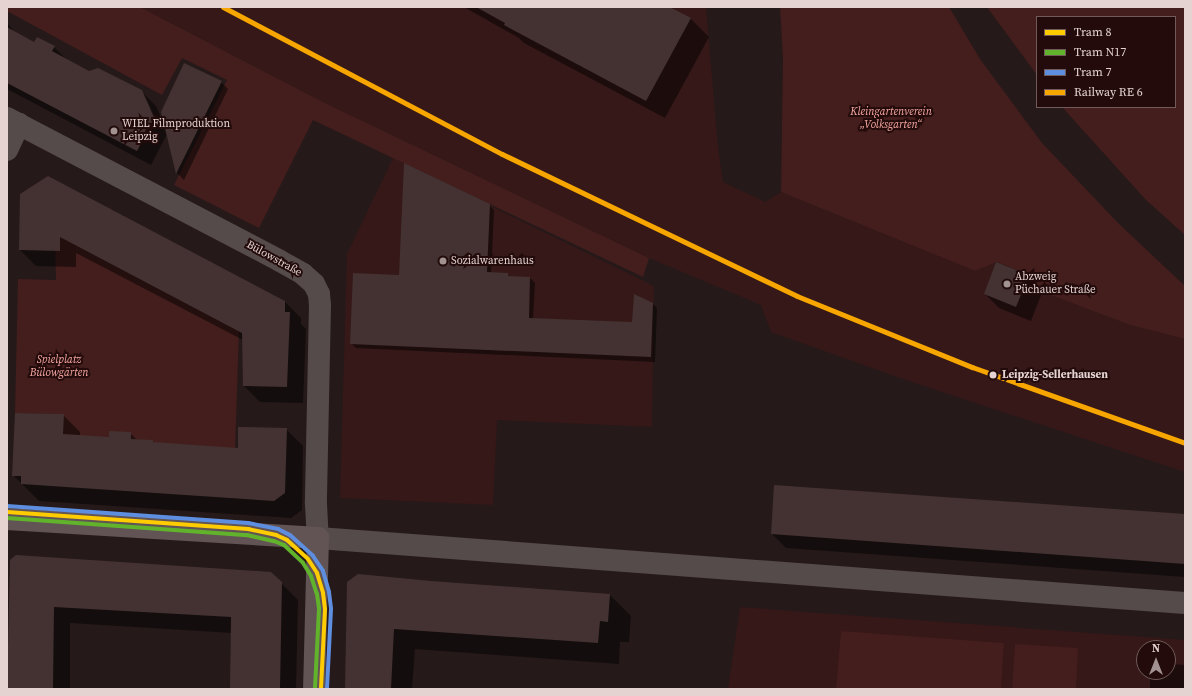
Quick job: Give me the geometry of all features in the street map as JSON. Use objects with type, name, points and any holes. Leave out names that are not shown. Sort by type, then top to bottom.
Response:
[{"type":"main road","points":[[7,519],[318,538],[314,689]]},
{"type":"street","points":[[7,150],[13,121]]},
{"type":"street","name":"Bülowstraße","points":[[13,121],[280,261],[303,274],[314,284],[319,294],[320,305],[316,504],[318,538]]},
{"type":"street","points":[[318,538],[1185,603]]},
{"type":"shaded area","points":[[140,7],[706,7],[718,148],[723,182],[765,202],[781,192],[975,271],[996,262],[1029,275],[1040,291],[1130,325],[1185,339],[1185,472],[900,378],[771,332],[761,305],[649,258],[323,102]]},
{"type":"shaded area","points":[[393,158],[654,286],[652,427],[497,420],[493,505],[340,498],[347,254]]},
{"type":"shaded area","points":[[740,607],[1185,640],[1185,689],[728,689]]},
{"type":"green space","points":[[7,7],[140,7],[323,102],[649,258],[643,277],[313,120],[259,228],[174,185],[227,80],[182,58],[162,95],[7,11]]},
{"type":"green space","name":"Kleingartenverein „Volksgarten“","points":[[780,7],[949,7],[980,59],[1042,143],[1119,224],[1185,286],[1185,339],[1130,325],[1040,291],[1029,275],[997,262],[975,271],[781,192],[783,58]]},
{"type":"green space","points":[[987,7],[1185,7],[1185,235],[1146,200],[1063,108],[1176,108],[1176,16],[1036,16],[1036,74]]},
{"type":"green space","name":"Spielplatz Bülowgärten","points":[[55,233],[239,331],[235,451],[57,448],[56,414],[15,413],[18,279],[56,280]]},
{"type":"green space","points":[[841,631],[1004,643],[1001,689],[836,689]]},
{"type":"green space","points":[[1015,644],[1078,648],[1076,689],[1012,689]]},
{"type":"building","points":[[476,7],[670,7],[691,18],[646,101],[504,25],[505,23]]},
{"type":"building","points":[[7,27],[34,42],[37,37],[55,46],[52,51],[89,71],[98,68],[142,90],[154,118],[137,151],[7,83]]},
{"type":"building","points":[[184,63],[222,81],[176,174],[161,112]]},
{"type":"building","name":"Sozialwarenhaus","points":[[404,163],[490,204],[487,272],[508,273],[508,276],[530,277],[529,318],[632,322],[634,294],[653,303],[651,357],[350,344],[353,273],[399,275]]},
{"type":"building","points":[[48,176],[285,301],[285,312],[290,312],[287,387],[243,386],[242,333],[60,237],[60,251],[19,250],[20,194]]},
{"type":"building","name":"Abzweig Püchauer Straße","points":[[996,262],[1029,275],[1016,307],[984,294]]},
{"type":"building","points":[[15,413],[64,414],[63,434],[109,437],[109,431],[131,432],[131,439],[238,448],[238,427],[287,428],[285,493],[274,501],[21,484],[21,476],[12,476]]},
{"type":"building","points":[[774,485],[1185,514],[1185,564],[771,534]]},
{"type":"building","points":[[16,555],[271,572],[282,582],[280,689],[230,689],[231,617],[54,607],[53,689],[7,689],[10,560]]},
{"type":"building","points":[[358,574],[431,581],[610,594],[608,622],[600,621],[598,643],[394,629],[391,689],[345,689],[347,582]]},
{"type":"tram line","name":"7","points":[[7,506],[248,523],[278,529],[290,535],[313,556],[323,571],[329,592],[331,609],[327,689]]},
{"type":"tram line","name":"8","points":[[7,512],[248,529],[276,535],[287,540],[308,559],[317,573],[323,593],[325,609],[321,689]]},
{"type":"tram line","name":"N17","points":[[7,518],[247,535],[274,541],[284,545],[303,563],[311,576],[317,594],[319,609],[315,689]]},
{"type":"transit line","points":[[223,7],[502,154],[797,296],[972,367],[1185,443]]},
{"type":"place","name":"WIEL Filmproduktion Leipzig","points":[[114,131]]},
{"type":"place","name":"Sozialwarenhaus","points":[[443,261]]},
{"type":"place","name":"Abzweig Püchauer Straße","points":[[1007,284]]},
{"type":"place","name":"Leipzig-Sellerhausen","points":[[993,375]]}]
